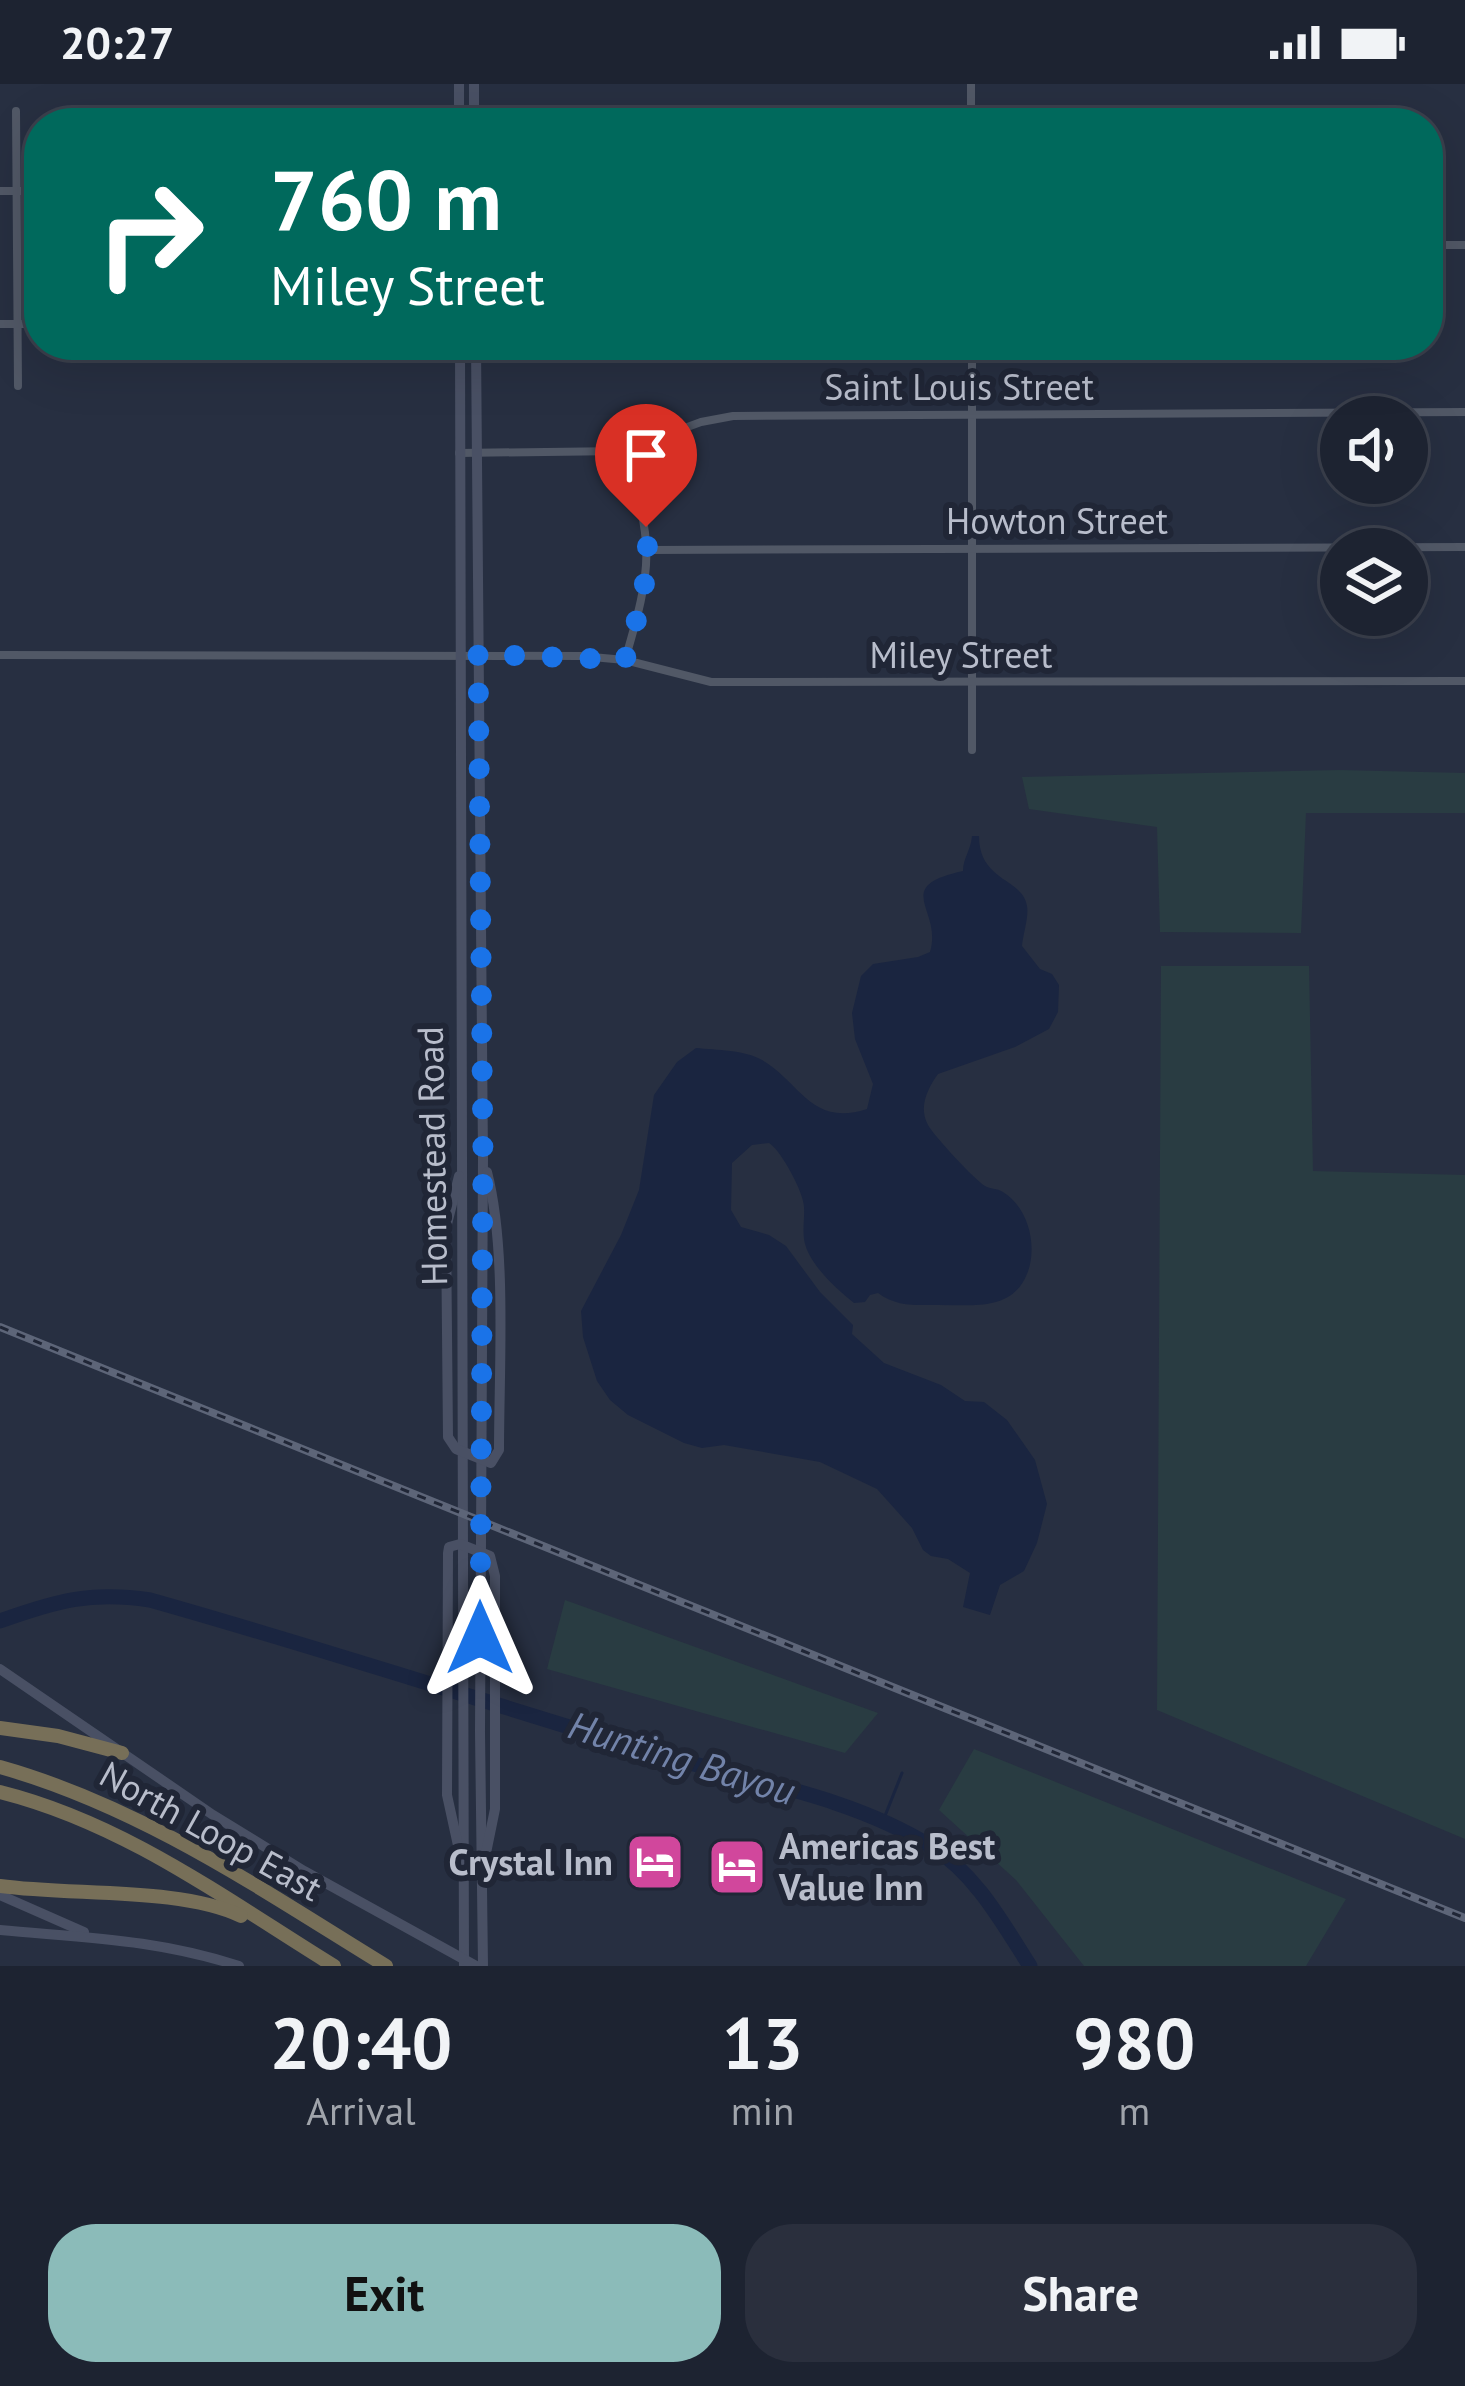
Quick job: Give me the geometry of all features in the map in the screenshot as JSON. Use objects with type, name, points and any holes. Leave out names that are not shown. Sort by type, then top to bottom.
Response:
[{"type":"highway","points":[[0,1729],[58,1736],[122,1753]]},
{"type":"highway","name":"North Loop East","points":[[0,1767],[74,1790],[134,1816],[386,1966]]},
{"type":"highway","name":"North Loop East","points":[[0,1792],[126,1839],[334,1966]]},
{"type":"highway","points":[[0,1891],[187,1900],[219,1906],[290,1938]]},
{"type":"main road","name":"Homestead Road","points":[[460,360],[464,1962]]},
{"type":"main road","name":"Homestead Road","points":[[476,360],[483,1157],[480,1966]]},
{"type":"main road","points":[[463,1166],[447,1217],[448,1437],[455,1449],[488,1463],[499,1450],[498,1314],[493,1196],[483,1157]]},
{"type":"main road","points":[[463,1865],[448,1812],[447,1729],[448,1553],[449,1547],[460,1544],[484,1552],[494,1564],[494,1828],[482,1867]]},
{"type":"main road","points":[[0,1669],[304,1871],[464,1962],[480,1966]]},
{"type":"main road","points":[[0,1891],[92,1935]]},
{"type":"main road","points":[[0,1930],[92,1935],[183,1948],[239,1966]]},
{"type":"street","points":[[16,111],[18,386]]},
{"type":"street","points":[[0,191],[24,191]]},
{"type":"street","points":[[0,324],[24,325]]},
{"type":"street","points":[[972,360],[972,750]]},
{"type":"street","name":"Saint Louis Street","points":[[459,453],[622,451],[701,422],[734,416],[1465,412]]},
{"type":"street","points":[[622,451],[640,500],[649,550],[625,660]]},
{"type":"street","name":"Howton Street","points":[[649,550],[1465,547]]},
{"type":"street","name":"Miley Street","points":[[0,655],[478,654],[625,660],[711,682],[1465,681]]},
{"type":"shaded area","points":[[1339,770],[1465,773],[1465,813],[1306,813],[1301,933],[1160,932],[1157,827],[1029,809],[1022,777]]},
{"type":"shaded area","points":[[1161,966],[1309,966],[1313,1171],[1465,1175],[1465,1839],[1157,1710]]},
{"type":"shaded area","points":[[565,1600],[878,1713],[845,1753],[547,1669]]},
{"type":"shaded area","points":[[974,1749],[1346,1899],[1306,1966],[1084,1966],[1016,1880],[939,1810]]},
{"type":"water","points":[[972,836],[979,836],[981,851],[993,871],[1024,897],[1022,946],[1059,985],[1058,1012],[1049,1029],[1015,1047],[938,1074],[924,1111],[928,1125],[955,1157],[985,1186],[1012,1199],[1025,1218],[1032,1252],[1020,1286],[1002,1300],[978,1305],[907,1304],[878,1293],[854,1303],[809,1254],[800,1192],[769,1143],[752,1145],[732,1163],[731,1210],[741,1227],[786,1246],[820,1292],[853,1325],[852,1334],[884,1363],[941,1385],[965,1401],[984,1402],[1007,1420],[1035,1460],[1047,1504],[1037,1543],[1024,1571],[1000,1585],[990,1615],[963,1607],[970,1573],[923,1550],[912,1528],[877,1489],[820,1462],[684,1443],[628,1415],[597,1381],[583,1337],[581,1311],[639,1190],[654,1095],[677,1062],[696,1048],[755,1057],[808,1100],[832,1112],[867,1109],[873,1084],[855,1039],[852,1013],[861,976],[873,964],[930,952],[924,892],[941,877],[963,871]]},
{"type":"waterway","name":"Hunting Bayou","points":[[0,1621],[74,1600],[150,1600],[648,1751],[830,1801],[899,1829],[948,1858],[987,1901],[1030,1966]]},
{"type":"waterway","points":[[883,1821],[902,1773]]},
{"type":"railway","points":[[0,1327],[1465,1918]]},
{"type":"place","name":"Crystal Inn","points":[[655,1862]]},
{"type":"place","name":"Americas Best Value Inn","points":[[737,1867]]},
{"type":"route","points":[[480,1638],[483,1157],[478,654],[625,660],[646,574],[646,527]]}]
